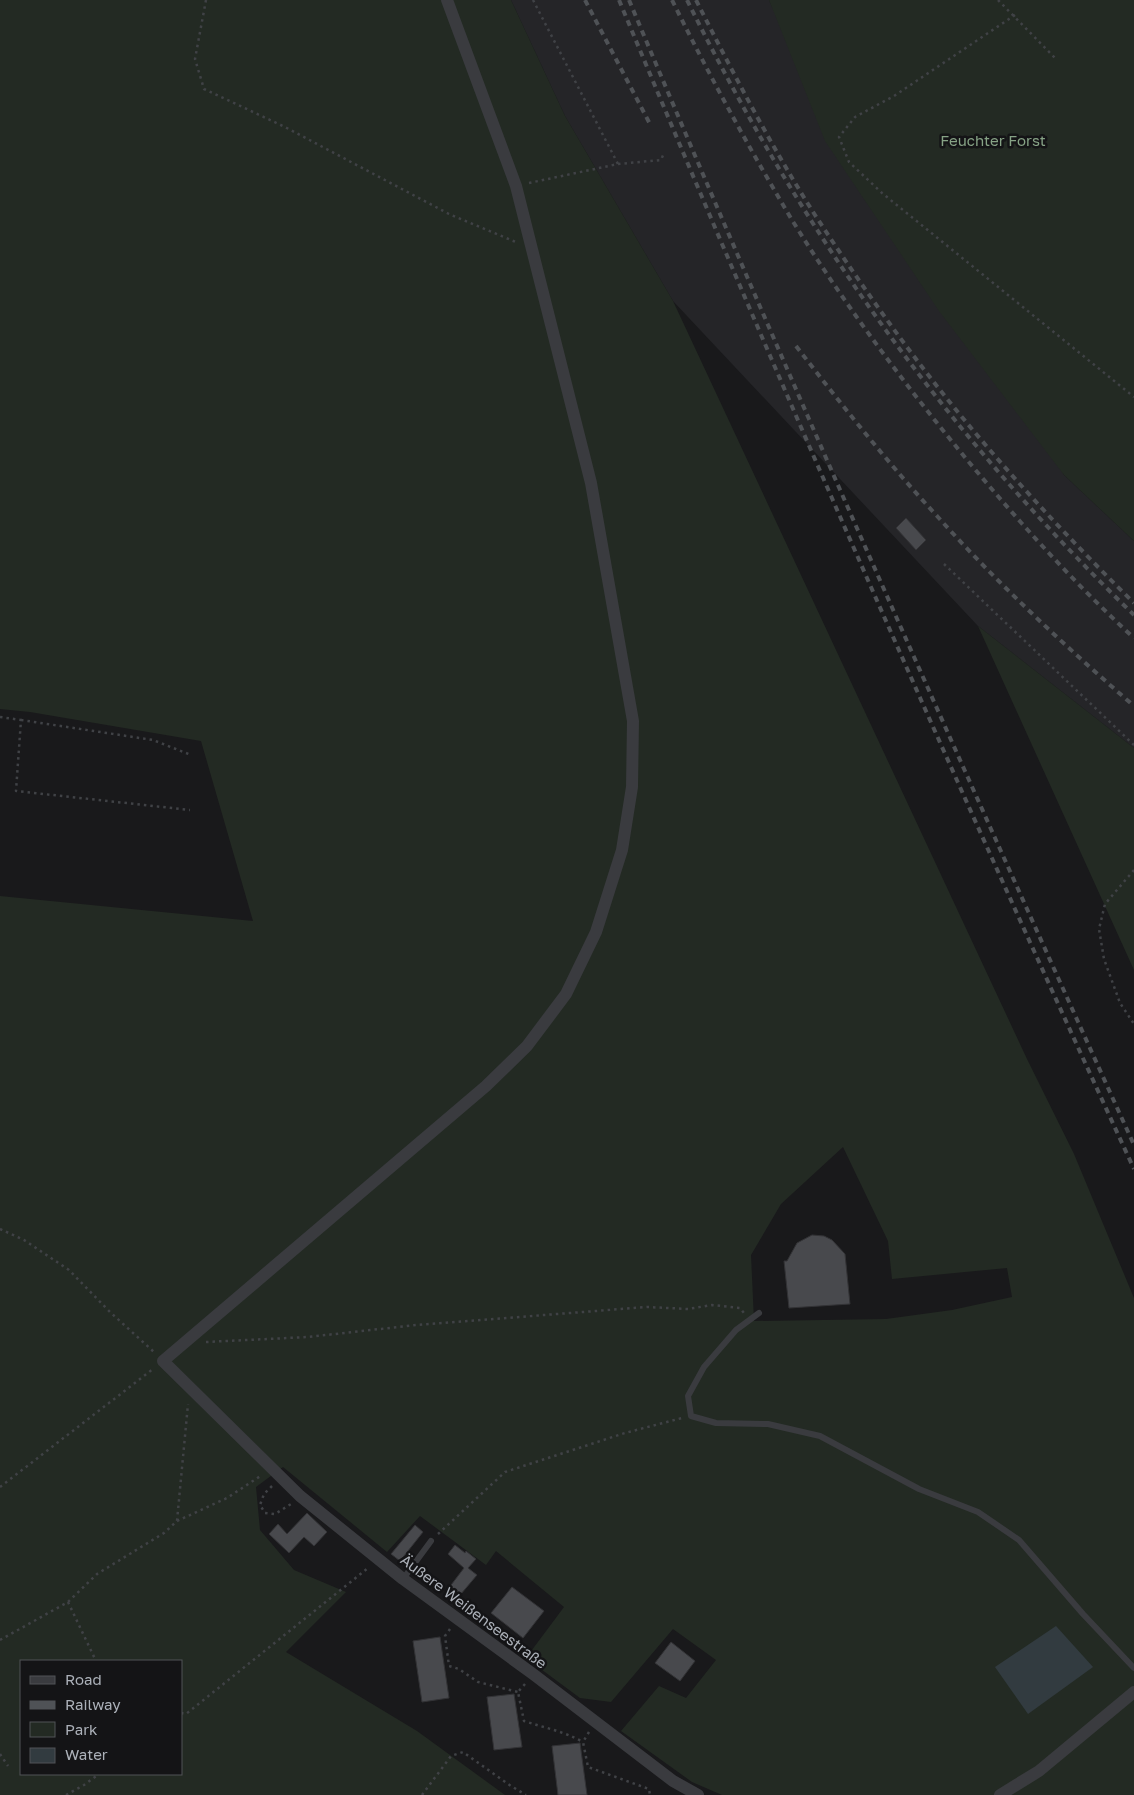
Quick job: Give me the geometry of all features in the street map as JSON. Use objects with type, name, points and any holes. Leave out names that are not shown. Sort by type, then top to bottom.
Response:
[{"type":"street","points":[[163,1361],[486,1086],[527,1046],[566,994],[596,932],[622,850],[632,787],[633,721],[591,483],[516,186],[447,0]]},
{"type":"street","name":"Äußere Weißenseestraße","points":[[163,1361],[300,1496],[403,1579],[533,1674],[672,1782],[698,1795]]},
{"type":"street","points":[[1000,1795],[1039,1771],[1134,1692]]},
{"type":"lane","points":[[759,1313],[736,1330],[704,1367],[688,1396],[691,1416],[716,1423],[768,1424],[820,1436],[919,1490],[978,1512],[1019,1540],[1083,1614],[1134,1668]]},
{"type":"lane","points":[[403,1579],[431,1541]]},
{"type":"path","points":[[206,0],[195,59],[204,89],[285,127],[449,214],[532,249]]},
{"type":"path","points":[[533,0],[618,164]]},
{"type":"path","points":[[998,0],[1015,15],[1055,58]]},
{"type":"path","points":[[1015,15],[894,96],[855,117],[839,137],[849,162],[882,193],[1134,396]]},
{"type":"path","points":[[516,186],[618,164],[661,160],[664,153]]},
{"type":"path","points":[[944,564],[1134,745]]},
{"type":"path","points":[[0,717],[153,740],[191,756]]},
{"type":"path","points":[[21,720],[16,791],[190,810]]},
{"type":"path","points":[[1134,870],[1106,904],[1099,929],[1107,968],[1120,1003],[1134,1024]]},
{"type":"path","points":[[0,1229],[24,1240],[69,1270],[110,1312],[163,1361],[0,1487]]},
{"type":"path","points":[[186,1341],[196,1343],[308,1336],[416,1325],[647,1307],[688,1309],[712,1304],[740,1308],[750,1320]]},
{"type":"path","points":[[177,1521],[189,1388]]},
{"type":"path","points":[[431,1541],[505,1472],[625,1433],[691,1416]]},
{"type":"path","points":[[0,1640],[68,1602],[96,1574],[164,1533],[177,1521],[276,1473]]},
{"type":"path","points":[[276,1473],[260,1505],[264,1514],[275,1514],[286,1508],[300,1496]]},
{"type":"path","points":[[182,1713],[186,1714],[378,1559]]},
{"type":"path","points":[[68,1602],[96,1660]]},
{"type":"path","points":[[458,1619],[445,1636],[449,1666],[459,1669],[478,1682],[518,1692]]},
{"type":"path","points":[[518,1692],[533,1674]]},
{"type":"path","points":[[518,1692],[524,1720],[544,1728],[567,1733],[583,1742]]},
{"type":"path","points":[[596,1723],[583,1742],[588,1767],[649,1789],[650,1795]]},
{"type":"path","points":[[422,1795],[451,1756],[463,1752],[526,1795]]},
{"type":"path","points":[[0,1754],[8,1766]]},
{"type":"path","points":[[66,1795],[98,1775]]},
{"type":"shaded area","points":[[511,0],[769,0],[776,15],[1064,475],[1134,541],[1134,748],[978,626],[673,301],[565,116]]},
{"type":"green space","points":[[0,0],[511,0],[565,116],[673,301],[1027,1059],[1074,1154],[1134,1298],[1134,1795],[722,1795],[692,1782],[621,1731],[659,1686],[686,1698],[716,1660],[673,1629],[611,1702],[580,1698],[526,1658],[564,1607],[496,1551],[486,1565],[420,1516],[387,1552],[283,1467],[256,1487],[260,1530],[294,1570],[346,1592],[286,1652],[417,1731],[505,1795],[0,1795],[0,896],[253,921],[201,741],[30,712],[0,709]],"holes":[[[843,1147],[888,1241],[892,1279],[1007,1268],[1012,1297],[952,1310],[886,1319],[754,1321],[751,1255],[781,1204]]]},
{"type":"green space","name":"Feuchter Forst","points":[[769,0],[1134,0],[1134,541],[1064,475],[939,311],[825,141]]},
{"type":"green space","points":[[978,626],[1134,748],[1134,970]]},
{"type":"water","points":[[1056,1626],[1093,1667],[1028,1714],[995,1667]]},
{"type":"building","points":[[906,518],[926,540],[916,550],[896,528]]},
{"type":"building","points":[[812,1235],[824,1236],[832,1240],[845,1254],[850,1304],[789,1308],[784,1261],[787,1261],[797,1243]]},
{"type":"building","points":[[307,1513],[327,1532],[314,1546],[304,1537],[289,1553],[269,1534],[278,1524],[287,1534]]},
{"type":"building","points":[[415,1525],[423,1532],[400,1561],[391,1554]]},
{"type":"building","points":[[455,1545],[476,1559],[468,1568],[477,1575],[455,1601],[445,1593],[464,1568],[448,1554]]},
{"type":"building","points":[[512,1587],[544,1611],[523,1638],[491,1613]]},
{"type":"building","points":[[440,1637],[449,1698],[422,1702],[413,1641]]},
{"type":"building","points":[[671,1642],[695,1661],[680,1681],[655,1663]]},
{"type":"building","points":[[514,1694],[522,1747],[494,1750],[487,1697]]},
{"type":"building","points":[[580,1743],[587,1795],[558,1795],[552,1746]]},
{"type":"railway","points":[[585,0],[651,126]]},
{"type":"railway","points":[[619,0],[743,294],[871,587],[1134,1169]]},
{"type":"railway","points":[[629,0],[877,574],[1134,1145]]},
{"type":"railway","points":[[672,0],[700,56],[792,220],[876,344],[944,432],[1007,507],[1069,574],[1134,638]]},
{"type":"railway","points":[[687,0],[732,86],[779,169],[883,327],[1001,475],[1066,546],[1134,615]]},
{"type":"railway","points":[[696,0],[738,82],[783,163],[815,215],[883,315],[938,388],[999,461],[1065,533],[1134,603]]},
{"type":"railway","points":[[796,346],[882,454],[960,541],[1032,614],[1134,706]]}]
